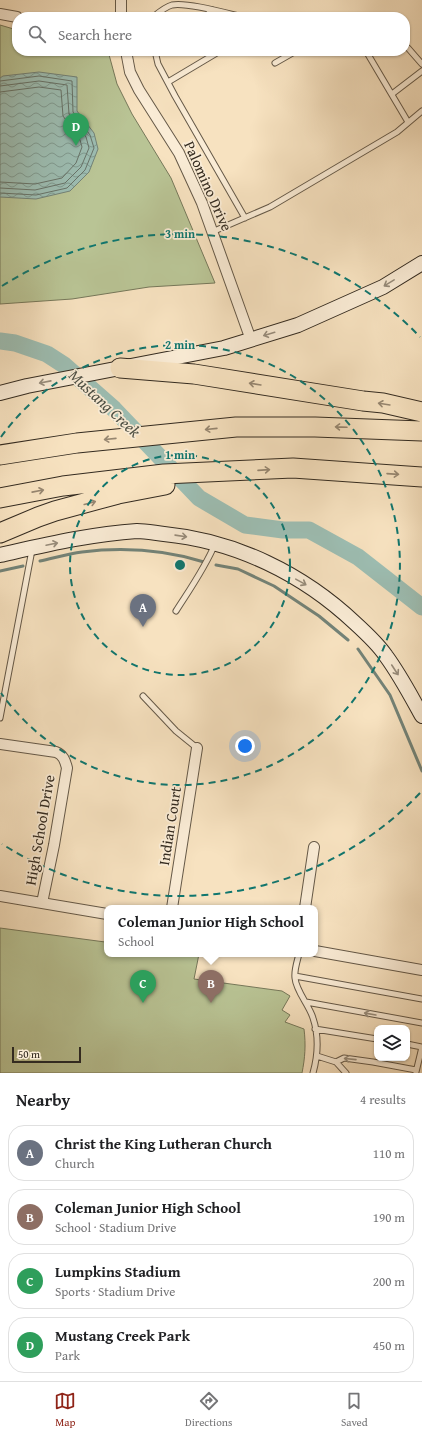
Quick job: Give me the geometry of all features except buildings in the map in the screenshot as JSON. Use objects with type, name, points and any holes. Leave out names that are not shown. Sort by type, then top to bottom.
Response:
[{"type":"highway","points":[[115,368],[194,374],[384,403],[422,412]]},
{"type":"highway","points":[[0,456],[77,443],[236,427],[315,427],[422,431]]},
{"type":"highway","points":[[0,498],[63,486],[125,485],[225,472],[293,468],[422,477]]},
{"type":"highway","points":[[0,533],[38,517],[125,485]]},
{"type":"main road","points":[[0,393],[115,368],[224,348],[251,340],[298,325],[330,312],[383,287],[422,263]]},
{"type":"main road","points":[[0,555],[79,538],[138,531],[183,536],[215,543],[256,557],[311,587],[342,611],[364,631],[386,655],[422,716]]},
{"type":"street","points":[[121,0],[121,12]]},
{"type":"street","points":[[0,14],[12,17]]},
{"type":"street","name":"Palomino Drive","points":[[127,56],[130,72],[139,90],[179,153],[202,203],[251,340]]},
{"type":"street","name":"High School Drive","points":[[0,744],[56,752],[59,753],[65,760],[67,768],[54,845],[42,903]]},
{"type":"street","name":"Indian Court","points":[[172,905],[197,748]]},
{"type":"street","points":[[306,905],[314,847]]},
{"type":"street","points":[[0,896],[104,913]]},
{"type":"street","points":[[318,952],[422,970]]},
{"type":"lane","points":[[160,12],[171,5],[183,5],[222,12]]},
{"type":"lane","points":[[410,50],[422,64]]},
{"type":"lane","points":[[156,56],[158,64],[245,218]]},
{"type":"lane","points":[[168,82],[212,56]]},
{"type":"lane","points":[[276,63],[288,56]]},
{"type":"lane","points":[[369,56],[408,122]]},
{"type":"lane","points":[[392,94],[422,71]]},
{"type":"lane","points":[[212,232],[270,207],[397,132],[422,111]]},
{"type":"lane","points":[[176,611],[196,581],[209,558],[215,543]]},
{"type":"lane","points":[[0,718],[32,548]]},
{"type":"lane","points":[[143,696],[176,731],[197,748]]},
{"type":"lane","points":[[298,957],[295,968],[296,985],[313,1018],[318,1039],[317,1056],[313,1073]]},
{"type":"lane","points":[[295,976],[422,999]]},
{"type":"lane","points":[[306,1002],[422,1023]]},
{"type":"lane","points":[[315,1029],[374,1039]]},
{"type":"lane","points":[[336,1062],[344,1058],[373,1062],[416,1072],[422,1047],[410,1045]]},
{"type":"lane","points":[[317,1056],[336,1062],[346,1073]]},
{"type":"green space","points":[[0,25],[12,29],[12,56],[109,56],[117,84],[132,114],[171,178],[215,283],[149,287],[72,299],[0,304]]},
{"type":"green space","points":[[0,928],[104,942],[104,957],[198,957],[194,979],[282,991],[290,996],[282,1010],[290,1015],[285,1022],[304,1029],[305,1051],[302,1073],[0,1073]]},
{"type":"water","points":[[39,72],[77,77],[77,111],[94,133],[98,149],[89,172],[70,191],[36,199],[0,197],[0,78],[3,76]]},
{"type":"waterway","name":"Mustang Creek","points":[[0,341],[15,343],[47,354],[64,365],[114,409],[199,498],[245,525],[283,530],[309,530],[358,557],[422,607]]},
{"type":"waterway","points":[[40,561],[82,552],[128,550],[159,552],[204,562]]},
{"type":"waterway","points":[[216,565],[238,569],[274,586],[319,616],[348,640]]},
{"type":"waterway","points":[[0,571],[23,566]]},
{"type":"waterway","points":[[358,649],[390,695],[422,771]]},
{"type":"place","name":"Mustang Creek Park","points":[[76,146]]},
{"type":"place","name":"Christ the King Lutheran Church","points":[[143,627]]},
{"type":"place","name":"Lumpkins Stadium","points":[[143,1003]]},
{"type":"place","name":"Coleman Junior High School","points":[[211,1003]]}]
